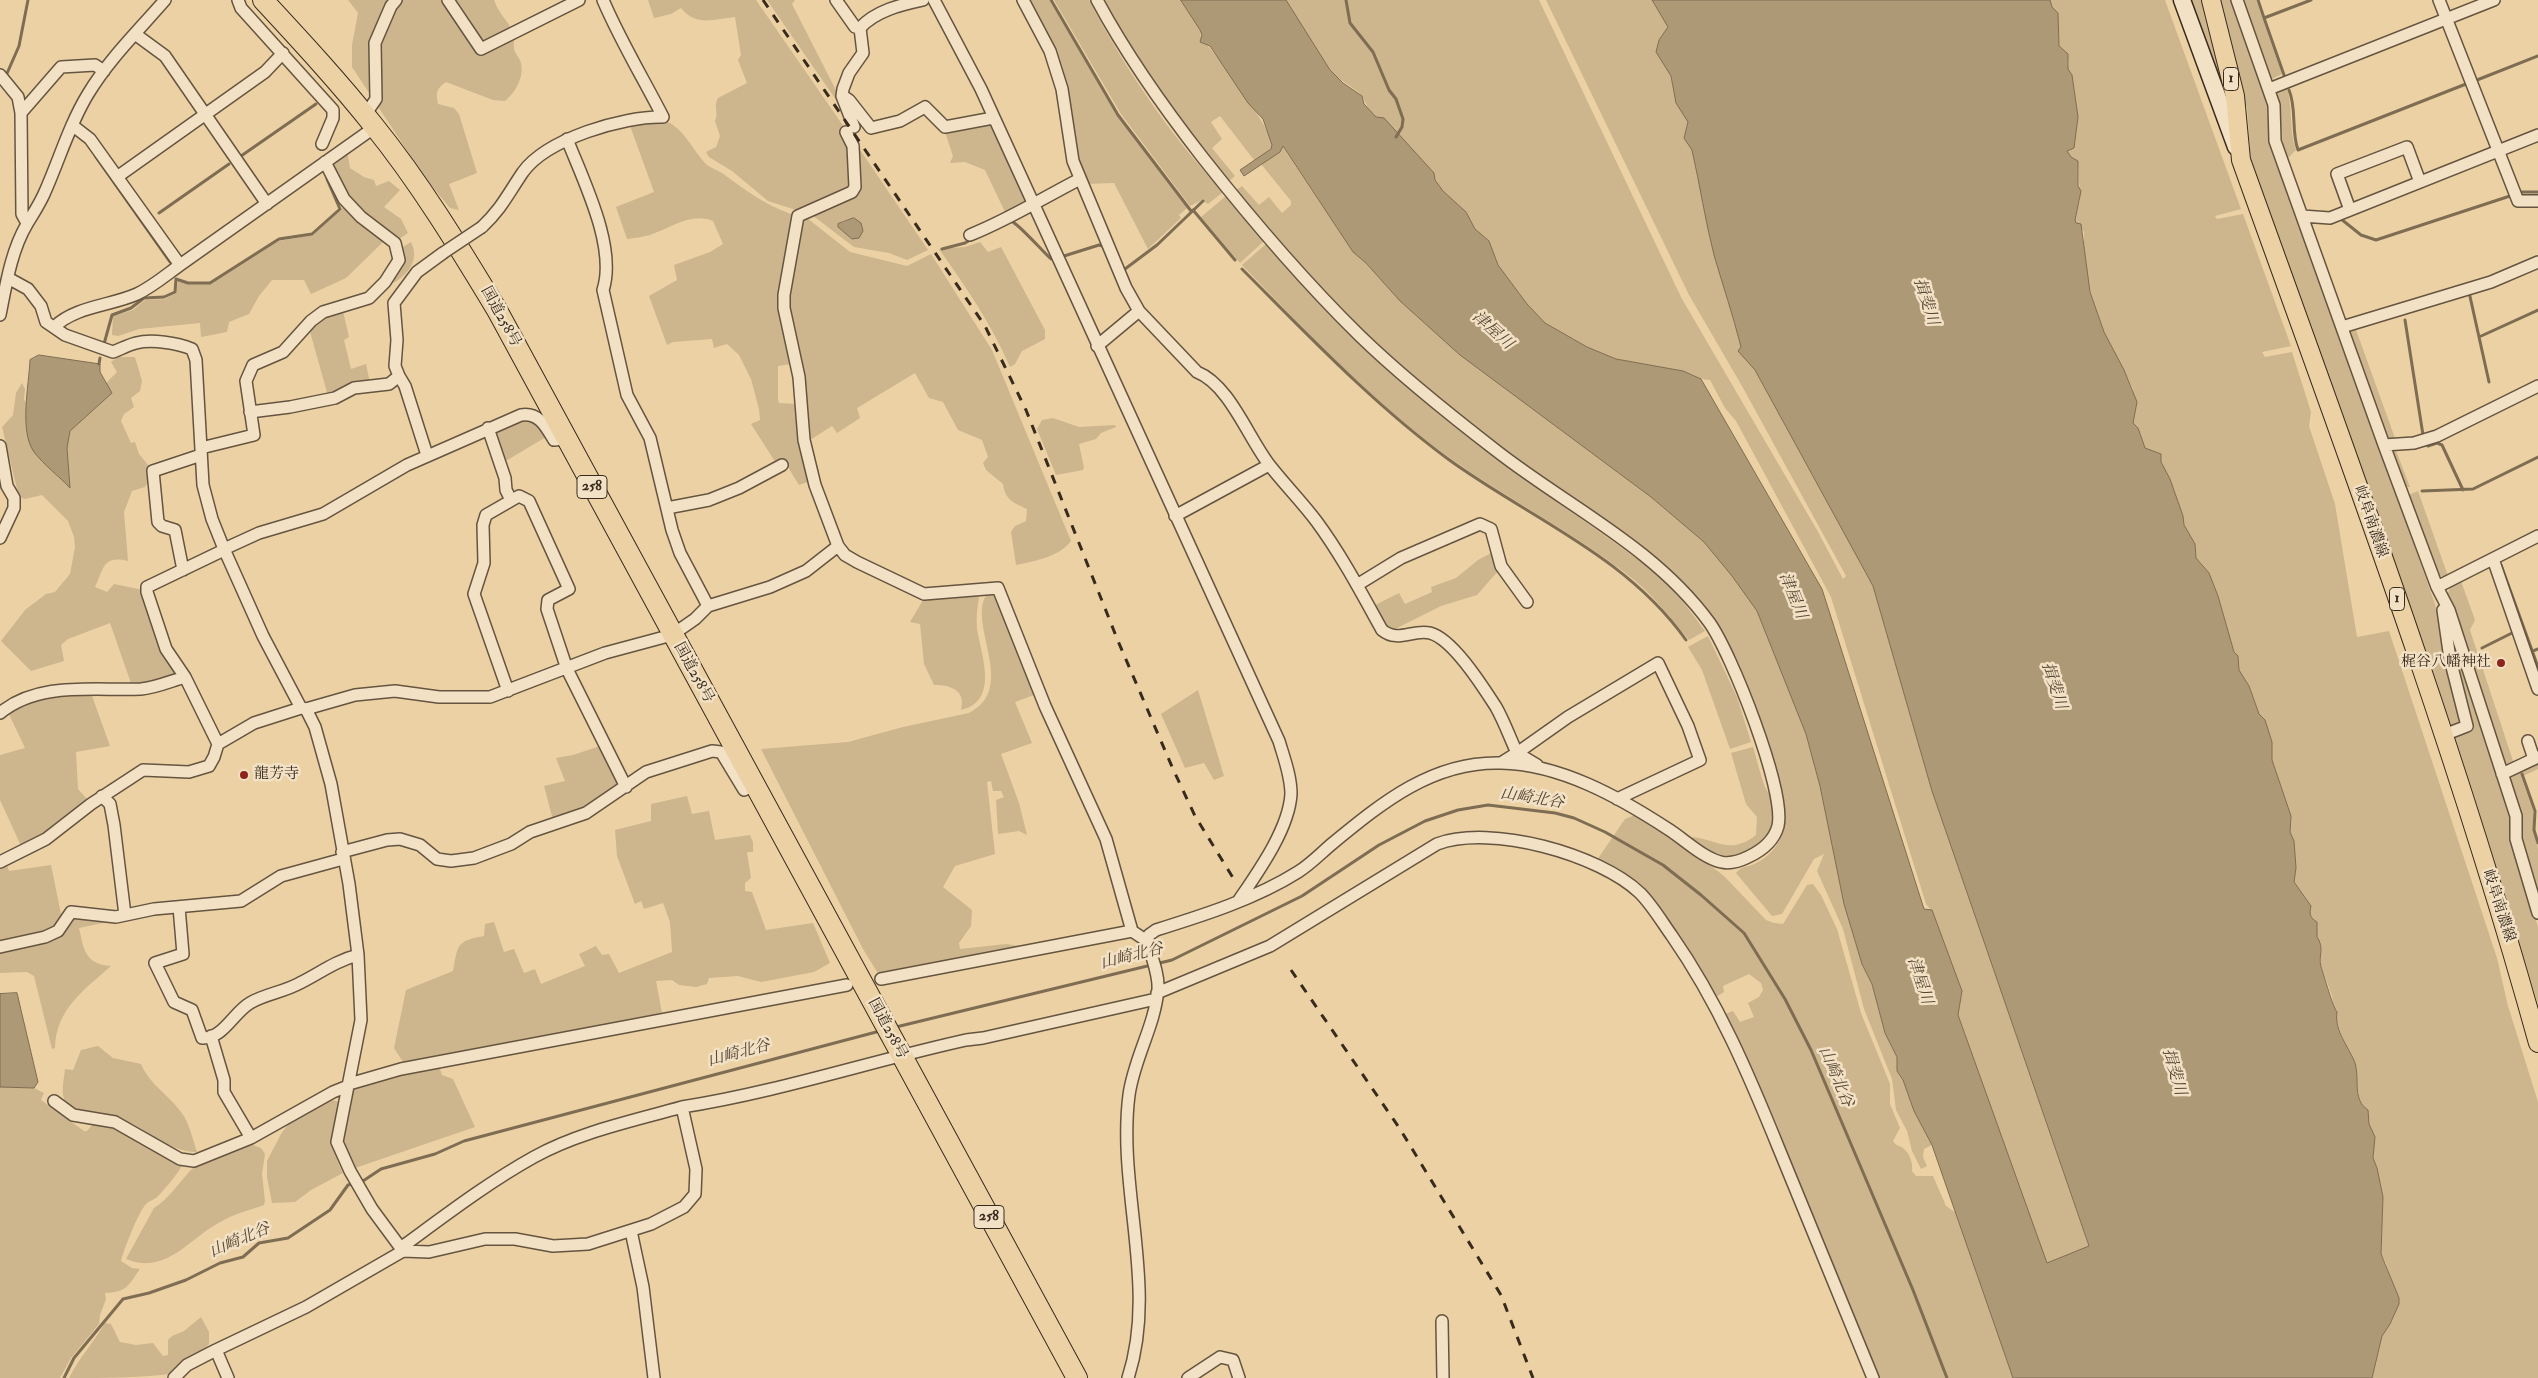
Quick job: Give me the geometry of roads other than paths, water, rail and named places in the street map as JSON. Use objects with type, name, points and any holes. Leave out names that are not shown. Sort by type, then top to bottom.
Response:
[{"type":"highway","name":"国道258号","points":[[263,0],[370,121],[446,225],[497,310],[1077,1378]]},
{"type":"main road","points":[[2182,0],[2241,160]]},
{"type":"main road","name":"岐阜南濃線","points":[[2211,0],[2235,96],[2241,160],[2444,735],[2516,962],[2538,1043]]},
{"type":"street","points":[[0,315],[8,278],[27,223],[36,212],[72,124],[88,93],[104,71],[165,0]]},
{"type":"street","points":[[238,0],[241,8],[333,110],[333,118],[322,144]]},
{"type":"street","points":[[54,327],[73,313],[102,307],[138,293],[180,266],[326,162],[370,121],[376,98],[375,43],[391,6],[396,0]]},
{"type":"street","points":[[448,0],[481,49],[579,0]]},
{"type":"street","points":[[427,455],[405,386],[395,366],[397,340],[394,303],[417,272],[482,227],[496,214],[524,172],[537,159],[567,139],[646,116],[663,117],[624,41],[615,30],[603,0]]},
{"type":"street","points":[[836,0],[855,27],[860,28]]},
{"type":"street","points":[[923,0],[891,3],[860,28],[863,53],[849,73],[843,96],[850,129],[855,187],[852,192],[798,216],[784,295],[786,323],[799,377],[804,440],[815,485],[838,546],[845,555],[924,594],[998,588],[1045,706],[1106,839],[1132,931],[1147,941]]},
{"type":"street","points":[[934,0],[994,118],[1279,742],[1291,792],[1285,821],[1260,870],[1238,902]]},
{"type":"street","points":[[1023,0],[1050,51],[1062,89],[1070,151],[1080,179],[1126,288],[1139,311],[1197,372],[1206,375],[1219,388],[1269,465],[1317,522],[1357,585],[1382,630],[1388,635],[1402,637],[1416,632],[1429,633],[1442,638],[1496,708],[1516,753],[1535,762],[1538,766]]},
{"type":"street","points":[[1097,0],[1112,28],[1166,110],[1270,239],[1361,336],[1424,393],[1502,455],[1635,548],[1682,588],[1712,626],[1732,666],[1747,702],[1778,798],[1778,827],[1773,838],[1765,846],[1745,859],[1720,862],[1617,799],[1538,766],[1501,763],[1465,765],[1428,777],[1374,809],[1298,872],[1238,902],[1156,930],[1150,935],[1147,941],[1157,993],[1152,1018],[1139,1053],[1128,1106],[1128,1169],[1136,1236],[1139,1314],[1138,1343],[1128,1378]]},
{"type":"street","points":[[2237,0],[2274,105],[2275,141],[2384,446],[2439,592],[2449,610],[2516,816],[2516,839],[2538,913]]},
{"type":"street","points":[[2439,0],[2518,201],[2538,201]]},
{"type":"street","points":[[2269,89],[2494,0]]},
{"type":"street","points":[[135,34],[165,56],[266,204]]},
{"type":"street","points":[[117,177],[265,72],[283,53]]},
{"type":"street","points":[[21,113],[61,67],[95,65],[104,71]]},
{"type":"street","points":[[0,74],[18,97],[21,113],[22,214],[27,223]]},
{"type":"street","points":[[843,96],[849,100],[871,128],[900,121],[925,107],[945,127],[994,118]]},
{"type":"street","points":[[72,124],[90,139],[180,266]]},
{"type":"street","points":[[2302,216],[2330,218],[2538,135]]},
{"type":"street","points":[[567,139],[590,199],[605,247],[606,280],[603,290],[623,383],[632,407],[650,438],[680,553],[708,606]]},
{"type":"street","points":[[2350,210],[2337,174],[2407,147],[2420,182]]},
{"type":"street","points":[[183,570],[176,530],[162,526],[158,522],[153,472],[201,451],[254,435],[246,381],[253,365],[283,352],[311,321],[323,312],[369,298],[385,282],[399,260],[395,243],[361,217],[344,199],[326,162]]},
{"type":"street","points":[[970,235],[997,224],[1032,203],[1080,179]]},
{"type":"street","points":[[2342,327],[2491,282],[2538,262]]},
{"type":"street","points":[[8,278],[28,289],[41,306],[46,322],[65,335],[113,352],[136,342],[183,345],[192,349],[196,360],[203,485],[224,550],[263,636],[315,727],[331,784],[342,855],[350,884],[358,955],[361,1020],[337,1142],[350,1171],[372,1209],[403,1251]]},
{"type":"street","points":[[1097,346],[1139,311]]},
{"type":"street","points":[[250,412],[290,407],[335,398],[354,388],[389,384],[399,376]]},
{"type":"street","points":[[2384,446],[2414,443],[2437,436],[2538,386]]},
{"type":"street","points":[[0,862],[46,839],[102,796],[142,770],[199,770],[208,766],[214,758],[218,744],[185,677],[166,649],[146,592],[147,587],[259,533],[323,514],[407,465],[488,428],[529,414],[540,419],[554,440],[566,439]]},
{"type":"street","points":[[488,428],[505,478],[506,490],[511,500]]},
{"type":"street","points":[[0,446],[8,486],[14,498],[14,508],[0,538]]},
{"type":"street","points":[[667,508],[709,500],[739,488],[782,465]]},
{"type":"street","points":[[1175,516],[1269,465]]},
{"type":"street","points":[[508,691],[482,623],[474,594],[484,563],[483,525],[486,515],[519,496],[529,501],[569,589],[548,600],[547,609],[567,668],[626,787]]},
{"type":"street","points":[[1357,585],[1401,558],[1480,524],[1491,529],[1501,566],[1527,602]]},
{"type":"street","points":[[2439,592],[2493,559],[2538,536]]},
{"type":"street","points":[[218,744],[254,723],[355,695],[410,691],[439,697],[490,697],[605,653],[672,635],[695,619],[708,606],[770,587],[806,571],[838,546]]},
{"type":"street","points":[[2493,559],[2538,689]]},
{"type":"street","points":[[2439,592],[2450,659],[2467,726],[2444,735]]},
{"type":"street","points":[[1501,763],[1568,717],[1658,663],[1688,726],[1700,760],[1617,799]]},
{"type":"street","points":[[0,713],[22,698],[56,690],[143,689],[185,677]]},
{"type":"street","points":[[2502,774],[2536,758],[2528,741]]},
{"type":"street","points":[[0,947],[45,937],[58,931],[71,912],[116,916],[154,909],[241,901],[281,876],[386,840],[400,839],[420,845],[437,859],[462,861],[511,844],[530,832],[586,813],[646,772],[712,751],[721,752],[744,790],[754,784]]},
{"type":"street","points":[[102,796],[110,804],[113,818],[125,915]]},
{"type":"street","points":[[403,1251],[406,1244],[467,1200],[535,1156],[580,1138],[682,1107],[720,1100],[899,1052],[1157,993],[1270,946],[1429,849],[1450,840],[1489,836],[1511,839],[1573,856],[1609,870],[1641,894],[1684,953],[1716,1006],[1763,1110],[1873,1378]]},
{"type":"street","points":[[179,907],[184,954],[155,964],[174,1002],[192,1010],[202,1038],[225,1029],[230,1019],[250,1003],[299,984],[341,959],[358,955]]},
{"type":"street","points":[[881,979],[1132,931]]},
{"type":"street","points":[[54,1101],[73,1115],[114,1122],[180,1159],[194,1161],[251,1138],[348,1085],[401,1069],[847,986]]},
{"type":"street","points":[[211,1036],[224,1080],[224,1092],[251,1138]]},
{"type":"street","points":[[174,1378],[187,1365],[306,1307],[403,1251],[429,1252],[485,1239],[515,1239],[553,1246],[588,1244],[651,1224],[684,1207],[695,1194],[696,1169],[682,1107]]},
{"type":"street","points":[[631,1231],[643,1287],[654,1378]]},
{"type":"street","points":[[1442,1320],[1443,1378]]},
{"type":"street","points":[[216,1350],[228,1378]]},
{"type":"street","points":[[1188,1378],[1220,1357],[1232,1360],[1239,1378]]},
{"type":"water","points":[[1181,0],[1286,0],[1330,70],[1343,83],[1362,96],[1364,104],[1376,117],[1384,118],[1434,173],[1435,180],[1443,191],[1466,212],[1475,229],[1489,241],[1498,265],[1527,304],[1545,323],[1587,347],[1616,359],[1683,371],[1701,379],[1822,589],[1924,909],[1932,910],[1962,991],[1958,1015],[2047,1263],[2089,1246],[1932,791],[1873,586],[1755,370],[1738,351],[1741,347],[1714,255],[1692,150],[1684,138],[1688,122],[1676,103],[1671,76],[1656,52],[1659,40],[1668,27],[1652,0],[2050,0],[2052,7],[2058,13],[2059,46],[2068,54],[2068,69],[2072,75],[2078,117],[2074,148],[2067,151],[2071,157],[2078,161],[2078,186],[2081,191],[2075,220],[2076,223],[2081,224],[2090,292],[2104,332],[2124,370],[2137,402],[2133,423],[2138,428],[2145,448],[2161,454],[2161,462],[2170,479],[2183,516],[2184,525],[2195,544],[2196,558],[2209,573],[2218,596],[2234,652],[2238,656],[2239,670],[2249,686],[2259,714],[2265,720],[2272,742],[2272,760],[2291,816],[2290,832],[2294,841],[2296,868],[2294,882],[2311,906],[2311,916],[2317,922],[2317,937],[2321,945],[2321,967],[2337,1012],[2340,1032],[2355,1063],[2358,1095],[2363,1106],[2368,1110],[2369,1124],[2375,1137],[2373,1158],[2383,1197],[2381,1254],[2399,1298],[2399,1304],[2382,1336],[2372,1378],[2013,1378],[1932,1145],[1914,1111],[1903,1080],[1897,1071],[1897,1057],[1885,1033],[1872,984],[1862,964],[1844,904],[1820,786],[1806,734],[1757,611],[1704,542],[1651,497],[1460,355],[1400,301],[1366,263],[1353,252],[1283,146],[1280,152],[1244,176],[1240,170],[1271,149],[1272,145],[1263,119],[1248,103],[1210,46],[1200,42],[1202,35],[1200,30]]},
{"type":"water","points":[[854,218],[861,223],[863,231],[859,238],[852,239],[838,227],[838,224]]},
{"type":"water","points":[[39,355],[100,364],[100,372],[112,393],[70,431],[67,448],[70,488],[42,461],[29,443],[26,408],[30,360]]},
{"type":"water","points":[[17,993],[38,1082],[34,1088],[0,1087],[0,994]]},
{"type":"waterway","points":[[5,78],[19,46],[28,0]]},
{"type":"waterway","points":[[1051,0],[1118,115],[1191,211]]},
{"type":"waterway","points":[[1346,0],[1350,23],[1373,52],[1389,90],[1396,99],[1403,119],[1402,127],[1396,137]]},
{"type":"waterway","points":[[2258,0],[2264,18]]},
{"type":"waterway","points":[[2284,75],[2264,18],[2311,0]]},
{"type":"waterway","points":[[2477,80],[2538,56]]},
{"type":"waterway","points":[[2289,90],[2293,105],[2298,150],[2466,84]]},
{"type":"waterway","points":[[241,156],[316,104]]},
{"type":"waterway","points":[[96,157],[170,262]]},
{"type":"waterway","points":[[159,213],[229,164]]},
{"type":"waterway","points":[[104,344],[112,315],[131,308],[144,298],[164,297],[175,292],[176,279],[188,283],[210,283],[279,239],[312,234],[340,209],[327,179]]},
{"type":"waterway","points":[[2522,192],[2538,192]]},
{"type":"waterway","points":[[2341,219],[2361,235],[2376,240],[2510,196]]},
{"type":"waterway","points":[[1125,269],[1157,245],[1203,201]]},
{"type":"waterway","points":[[1193,210],[1235,260]]},
{"type":"waterway","points":[[1011,221],[1025,232],[1051,259]]},
{"type":"waterway","points":[[942,249],[965,243],[972,239]]},
{"type":"waterway","points":[[1064,256],[1099,245],[1106,247]]},
{"type":"waterway","points":[[1242,269],[1341,368],[1393,415],[1448,459],[1606,561],[1635,584],[1662,610],[1686,640]]},
{"type":"waterway","points":[[2469,292],[2489,382]]},
{"type":"waterway","points":[[2479,337],[2538,310]]},
{"type":"waterway","points":[[2405,320],[2423,435]]},
{"type":"waterway","points":[[99,364],[100,358]]},
{"type":"waterway","points":[[2426,442],[2428,446],[2437,443],[2442,445],[2463,490]]},
{"type":"waterway","points":[[2422,491],[2473,489],[2538,457]]},
{"type":"waterway","points":[[2501,565],[2538,667]]},
{"type":"waterway","points":[[2482,648],[2514,632]]},
{"type":"waterway","points":[[2533,651],[2538,649]]},
{"type":"waterway","points":[[2522,774],[2535,811],[2534,830],[2538,843]]},
{"type":"waterway","name":"山崎北谷","points":[[896,1027],[1172,960],[1302,896],[1379,845],[1425,821],[1458,810],[1488,805],[1555,813],[1574,818],[1605,832],[1663,865],[1744,933],[1785,999],[1811,1050],[1913,1290],[1947,1378]]},
{"type":"waterway","name":"山崎北谷","points":[[64,1378],[74,1358],[123,1299],[149,1293],[186,1280],[220,1263],[243,1257],[259,1243],[288,1238],[330,1210],[348,1185],[363,1181],[381,1169],[435,1154],[464,1141],[880,1031]]},
{"type":"railway","points":[[763,0],[985,326],[1026,410],[1118,641],[1173,769],[1195,816],[1235,881]]},
{"type":"railway","points":[[1291,970],[1400,1129],[1501,1295],[1533,1378]]},
{"type":"place","name":"梶谷八幡神社","points":[[2501,663]]},
{"type":"place","name":"龍芳寺","points":[[244,775]]},
{"type":"water label","name":"揖斐川","points":[[1925,302]]},
{"type":"water label","name":"津屋川","points":[[1492,331]]},
{"type":"water label","name":"津屋川","points":[[1792,596]]},
{"type":"water label","name":"揖斐川","points":[[2053,686]]},
{"type":"water label","name":"津屋川","points":[[1919,981]]},
{"type":"water label","name":"揖斐川","points":[[2173,1072]]}]
